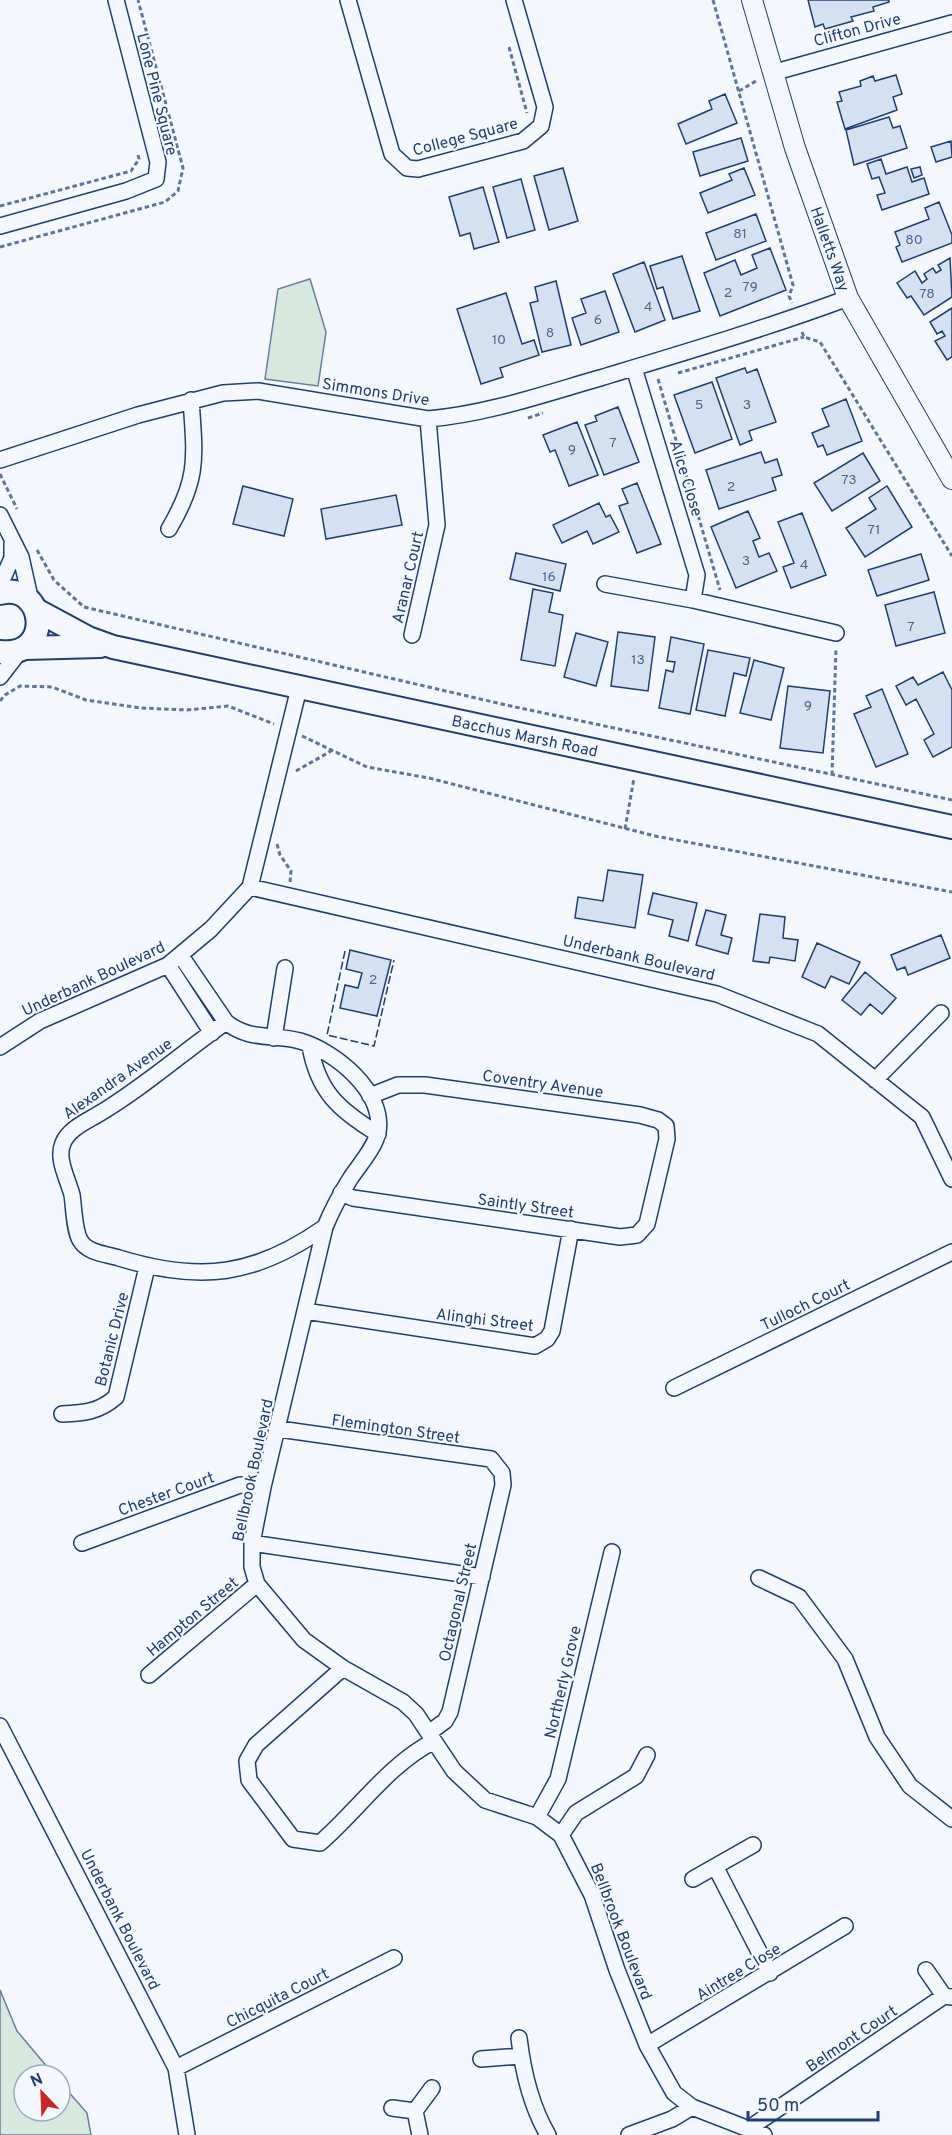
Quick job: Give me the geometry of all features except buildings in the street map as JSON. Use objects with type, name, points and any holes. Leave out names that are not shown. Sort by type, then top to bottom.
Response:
[{"type":"main road","name":"Bacchus Marsh Road","points":[[0,593],[14,592],[88,638],[113,646],[299,688],[947,826]]},
{"type":"main road","points":[[15,650],[37,631],[34,606]]},
{"type":"main road","name":"Bacchus Marsh Road","points":[[15,650],[81,645],[113,646]]},
{"type":"street","name":"Lone Pine Square","points":[[0,226],[126,191],[156,178],[158,162],[116,0]]},
{"type":"street","name":"College Square","points":[[348,0],[392,154],[407,168],[418,169],[523,141],[541,126],[545,106],[514,0]]},
{"type":"street","name":"Halletts Way","points":[[752,0],[798,158],[848,298],[952,479]]},
{"type":"street","name":"Clifton Drive","points":[[772,73],[952,22]]},
{"type":"street","name":"Simmons Drive","points":[[0,460],[191,400],[223,393],[258,391],[428,419],[513,403],[634,368],[848,298]]},
{"type":"street","name":"Alice Close","points":[[634,368],[697,575],[693,600]]},
{"type":"street","points":[[169,530],[186,500],[193,477],[195,447],[191,400]]},
{"type":"street","name":"Aranar Court","points":[[412,635],[437,525],[428,419]]},
{"type":"street","points":[[0,515],[13,540],[27,577],[34,606]]},
{"type":"street","points":[[0,585],[12,558],[13,540]]},
{"type":"street","points":[[606,584],[693,600],[836,633]]},
{"type":"street","points":[[0,677],[15,650]]},
{"type":"street","points":[[250,887],[299,688]]},
{"type":"street","name":"Underbank Boulevard","points":[[0,1047],[40,1021],[168,965],[181,956],[250,887],[717,994],[818,1034],[922,1117],[952,1179]]},
{"type":"street","points":[[181,956],[226,1023],[237,1031],[300,1041],[310,1046],[336,1059],[365,1088],[379,1112],[378,1134],[347,1115],[321,1084],[314,1071],[310,1046]]},
{"type":"street","points":[[168,965],[212,1033]]},
{"type":"street","points":[[274,1038],[285,968]]},
{"type":"street","points":[[875,1080],[941,1014]]},
{"type":"street","name":"Alexandra Avenue","points":[[226,1023],[125,1098],[73,1129],[63,1142],[60,1155],[69,1184],[79,1238],[87,1249],[147,1267],[188,1273],[244,1269],[307,1240],[325,1227]]},
{"type":"street","name":"Coventry Avenue","points":[[370,1096],[398,1085],[425,1085],[640,1115],[658,1120],[666,1126],[667,1139],[661,1171]]},
{"type":"street","name":"Bellbrook Boulevard","points":[[378,1134],[341,1193],[325,1227],[279,1429],[263,1486],[252,1543],[252,1567],[257,1584],[304,1640],[343,1668],[403,1702],[432,1736],[460,1778],[485,1800],[537,1817],[561,1834],[592,1895],[617,1970],[647,2045],[674,2093],[692,2107],[764,2135]]},
{"type":"street","name":"Saintly Street","points":[[341,1193],[353,1198],[620,1238],[637,1235],[647,1224],[661,1171]]},
{"type":"street","name":"Alinghi Street","points":[[305,1311],[535,1346],[547,1339],[552,1331],[571,1229]]},
{"type":"street","name":"Tulloch Court","points":[[674,1388],[952,1252]]},
{"type":"street","name":"Botanic Drive","points":[[62,1414],[89,1413],[105,1407],[116,1397],[147,1267]]},
{"type":"street","name":"Flemington Street","points":[[279,1429],[491,1460],[502,1473]]},
{"type":"street","name":"Octagonal Street","points":[[343,1668],[255,1745],[247,1761],[249,1780],[293,1839],[321,1843],[372,1789],[432,1736],[445,1721],[450,1712],[482,1577],[503,1485],[502,1473]]},
{"type":"street","name":"Chester Court","points":[[82,1544],[240,1485],[263,1486]]},
{"type":"street","points":[[252,1543],[482,1577]]},
{"type":"street","name":"Northerly Grove","points":[[537,1817],[558,1779],[612,1552]]},
{"type":"street","points":[[759,1578],[799,1597],[845,1659],[877,1737],[910,1786],[952,1819]]},
{"type":"street","name":"Hampton Street","points":[[149,1675],[257,1584]]},
{"type":"street","name":"Underbank Boulevard","points":[[0,1726],[176,2068],[187,2135]]},
{"type":"street","points":[[561,1834],[576,1813],[636,1776],[647,1755]]},
{"type":"street","points":[[693,1879],[753,1845]]},
{"type":"street","points":[[716,1868],[770,1972]]},
{"type":"street","name":"Aintree Close","points":[[647,2045],[845,1926]]},
{"type":"street","name":"Chicquita Court","points":[[176,2068],[394,1958]]},
{"type":"street","name":"Belmont Court","points":[[748,2129],[948,1997],[926,1970]]},
{"type":"street","points":[[519,2038],[521,2056],[538,2118],[548,2135]]},
{"type":"street","points":[[481,2059],[521,2056]]},
{"type":"street","points":[[420,2135],[415,2111],[432,2088]]},
{"type":"street","points":[[629,2135],[672,2119],[692,2107]]},
{"type":"street","points":[[392,2108],[415,2111]]},
{"type":"path","points":[[0,247],[165,202],[178,191],[183,168],[138,0]]},
{"type":"path","points":[[713,0],[793,285],[789,296],[804,337],[820,342],[952,556]]},
{"type":"path","points":[[509,46],[528,116]]},
{"type":"path","points":[[0,206],[131,171],[139,159],[135,146]]},
{"type":"path","points":[[658,379],[725,607]]},
{"type":"path","points":[[35,547],[54,580],[84,607],[495,703],[952,800]]},
{"type":"path","points":[[832,775],[836,633]]},
{"type":"path","points":[[0,701],[20,686],[52,687],[86,700],[141,708],[228,706],[288,730],[367,767],[429,778],[625,829],[952,892]]},
{"type":"path","points":[[294,782],[296,771],[331,751]]},
{"type":"path","points":[[625,829],[636,759]]},
{"type":"path","points":[[277,843],[280,855],[291,871],[289,896]]},
{"type":"shaded area","points":[[310,279],[326,332],[318,386],[265,379],[278,289]]},
{"type":"shaded area","points":[[0,1990],[17,2031],[44,2063],[12,2063],[12,2123],[72,2123],[72,2096],[87,2113],[91,2135],[0,2135]]},
{"type":"fence","points":[[345,951],[327,1035],[374,1046],[394,960]]}]
